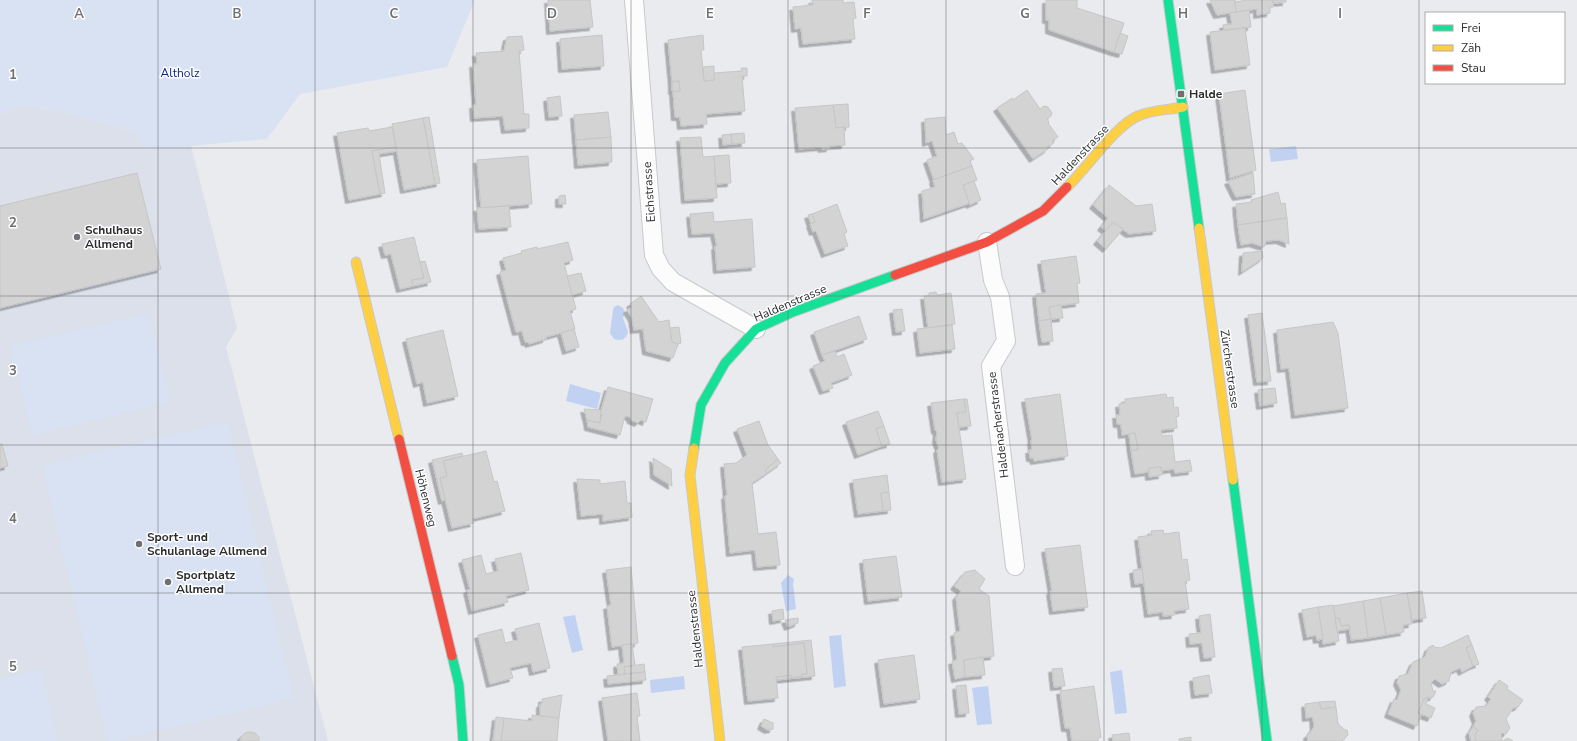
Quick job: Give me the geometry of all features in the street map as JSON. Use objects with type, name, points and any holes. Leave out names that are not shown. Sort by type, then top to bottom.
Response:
[{"type":"street","name":"Eichstrasse","points":[[634,0],[654,255],[661,269],[673,282],[756,329]]},
{"type":"street","name":"Zürcherstrasse","points":[[1168,0],[1253,624],[1267,741]]},
{"type":"street","name":"Haldenstrasse","points":[[720,741],[690,475],[701,405],[725,364],[756,329],[793,312],[987,242],[1043,210],[1077,178],[1131,119],[1139,115],[1183,106]]},
{"type":"street","name":"Haldenacherstrasse","points":[[987,242],[993,280],[1000,297],[1006,341],[991,366],[1015,566]]},
{"type":"street","name":"Höhenweg","points":[[356,262],[459,685],[463,741]]},
{"type":"shaded area","name":"Sport- und Schulanlage Allmend","points":[[24,105],[70,114],[133,131],[146,150],[191,146],[237,328],[226,347],[328,741],[0,741],[0,114]]},
{"type":"green space","name":"Altholz","points":[[0,0],[475,0],[447,67],[300,94],[267,139],[146,150],[133,131],[70,114],[24,105],[0,114]]},
{"type":"green space","points":[[149,313],[171,402],[32,436],[10,346]]},
{"type":"green space","name":"Sportplatz Allmend","points":[[228,421],[294,699],[116,741],[107,741],[42,465]]},
{"type":"green space","points":[[41,669],[58,741],[0,741],[0,679]]},
{"type":"water","points":[[1296,146],[1298,159],[1271,162],[1269,149]]},
{"type":"water","points":[[618,305],[623,308],[625,312],[623,318],[628,332],[626,337],[621,340],[614,339],[610,333],[613,310],[614,307]]},
{"type":"water","points":[[570,384],[601,393],[597,409],[566,401]]},
{"type":"water","points":[[788,575],[794,579],[793,584],[796,609],[786,611],[781,583]]},
{"type":"water","points":[[575,615],[583,650],[572,653],[563,617]]},
{"type":"water","points":[[841,635],[846,686],[834,688],[829,636]]},
{"type":"water","points":[[1122,670],[1127,713],[1115,714],[1110,672]]},
{"type":"water","points":[[684,676],[685,689],[651,693],[650,680]]},
{"type":"water","points":[[988,686],[992,724],[977,725],[972,688]]},
{"type":"building","points":[[548,0],[590,0],[593,27],[550,31]]},
{"type":"building","points":[[812,0],[843,0],[843,3],[854,2],[856,18],[853,19],[855,39],[803,44],[801,28],[795,29],[793,7],[813,5]]},
{"type":"building","points":[[1046,0],[1077,0],[1077,8],[1124,23],[1114,52],[1049,30],[1049,20],[1046,20]]},
{"type":"building","points":[[1210,0],[1235,0],[1236,12],[1217,15]]},
{"type":"building","points":[[1247,0],[1273,0],[1273,7],[1270,7],[1270,13],[1257,15],[1257,9],[1236,12],[1235,2]]},
{"type":"building","points":[[1273,0],[1286,0],[1286,2],[1273,3]]},
{"type":"building","points":[[1249,10],[1251,27],[1224,30],[1223,25],[1232,24],[1230,13]]},
{"type":"building","points":[[1245,28],[1250,65],[1215,70],[1210,32]]},
{"type":"building","points":[[1120,33],[1128,36],[1122,54],[1114,52]]},
{"type":"building","points":[[602,35],[604,66],[562,69],[560,39]]},
{"type":"building","points":[[703,35],[704,50],[701,50],[704,81],[714,80],[714,73],[742,71],[741,68],[747,68],[747,76],[742,76],[745,111],[706,114],[707,124],[681,126],[680,117],[675,117],[673,91],[680,91],[679,81],[672,82],[668,40]]},
{"type":"building","points":[[522,36],[524,50],[519,51],[524,114],[529,114],[529,128],[505,130],[503,116],[474,118],[473,105],[476,105],[473,64],[477,64],[476,53],[504,51],[507,37]]},
{"type":"building","points":[[714,66],[714,80],[704,81],[703,67]]},
{"type":"building","points":[[679,81],[680,91],[672,91],[672,82]]},
{"type":"building","points":[[1027,90],[1040,109],[1044,106],[1048,107],[1052,113],[1047,119],[1049,122],[1048,123],[1058,137],[1052,141],[1054,143],[1047,147],[1048,149],[1033,159],[997,108],[1012,98],[1013,100]]},
{"type":"building","points":[[1245,90],[1256,170],[1230,178],[1219,94]]},
{"type":"building","points":[[560,96],[562,116],[549,117],[547,98]]},
{"type":"building","points":[[848,104],[849,127],[836,128],[833,105]]},
{"type":"building","points":[[833,105],[836,128],[844,127],[845,145],[829,146],[830,148],[822,149],[821,147],[799,149],[795,108]]},
{"type":"building","points":[[608,112],[611,137],[576,140],[574,115]]},
{"type":"building","points":[[429,117],[440,183],[435,184],[423,118]]},
{"type":"building","points":[[945,117],[946,135],[954,132],[958,144],[962,143],[974,159],[970,161],[972,166],[934,180],[927,160],[937,156],[932,141],[926,143],[925,119]]},
{"type":"building","points":[[423,118],[435,184],[404,190],[392,124]]},
{"type":"building","points":[[392,127],[396,147],[372,151],[380,194],[349,200],[337,133],[368,128],[369,131]]},
{"type":"building","points":[[744,133],[745,143],[732,144],[731,134]]},
{"type":"building","points":[[731,134],[732,144],[723,145],[722,135]]},
{"type":"building","points":[[611,137],[612,162],[578,165],[576,140]]},
{"type":"building","points":[[701,137],[703,157],[714,156],[717,198],[685,200],[680,138]]},
{"type":"building","points":[[396,147],[397,151],[379,154],[385,193],[380,194],[372,151]]},
{"type":"building","points":[[729,155],[731,183],[716,184],[714,156]]},
{"type":"building","points":[[528,156],[532,204],[481,208],[477,160]]},
{"type":"building","points":[[972,166],[977,180],[963,185],[970,203],[924,219],[922,191],[935,187],[933,180]]},
{"type":"building","name":"Schulhaus Allmend","points":[[137,173],[161,269],[0,308],[0,206]]},
{"type":"building","points":[[1253,173],[1255,194],[1236,197],[1228,181]]},
{"type":"building","points":[[974,181],[981,200],[970,205],[963,185]]},
{"type":"building","points":[[1109,185],[1136,206],[1152,204],[1156,231],[1129,234],[1113,222],[1106,231],[1101,227],[1108,218],[1093,205]]},
{"type":"building","points":[[1278,192],[1281,204],[1285,203],[1287,218],[1238,225],[1236,204],[1252,202],[1251,200]]},
{"type":"building","points":[[565,195],[566,204],[559,204],[559,196]]},
{"type":"building","points":[[837,204],[847,232],[844,234],[848,246],[825,254],[816,231],[813,232],[810,224],[815,222],[812,214]]},
{"type":"building","points":[[509,206],[511,227],[479,229],[477,208]]},
{"type":"building","points":[[713,212],[714,222],[752,219],[755,267],[717,270],[715,246],[717,246],[714,233],[692,234],[690,214]]},
{"type":"building","points":[[812,214],[815,222],[811,224],[808,215]]},
{"type":"building","points":[[1287,218],[1289,244],[1279,240],[1266,241],[1264,247],[1252,243],[1241,245],[1238,225]]},
{"type":"building","points":[[1113,222],[1123,229],[1106,249],[1097,241]]},
{"type":"building","points":[[414,237],[424,278],[412,280],[413,286],[400,289],[391,254],[385,255],[382,244]]},
{"type":"building","points":[[568,242],[573,260],[564,263],[576,309],[570,311],[575,329],[546,337],[546,339],[529,344],[528,342],[525,342],[522,331],[516,332],[500,272],[506,270],[503,258],[537,247],[537,249]]},
{"type":"building","points":[[1262,251],[1263,258],[1242,272],[1243,253]]},
{"type":"building","points":[[1076,256],[1080,283],[1077,283],[1079,303],[1049,307],[1051,319],[1039,321],[1036,294],[1046,293],[1041,261]]},
{"type":"building","points":[[425,261],[431,282],[413,286],[412,280],[424,278],[420,262]]},
{"type":"building","points":[[581,273],[586,291],[572,295],[567,276]]},
{"type":"building","points":[[936,292],[937,295],[951,293],[955,324],[928,328],[924,296],[929,296],[929,293]]},
{"type":"building","points":[[641,296],[659,322],[669,320],[672,342],[678,344],[673,358],[646,351],[643,329],[634,330],[632,318],[627,310],[632,307],[630,304]]},
{"type":"building","points":[[1061,305],[1063,318],[1051,319],[1049,307]]},
{"type":"building","points":[[902,309],[905,331],[896,332],[893,310]]},
{"type":"building","points":[[1262,313],[1271,381],[1257,382],[1248,315]]},
{"type":"building","points":[[859,316],[867,339],[822,355],[814,332]]},
{"type":"building","points":[[1051,319],[1053,341],[1042,342],[1039,321]]},
{"type":"building","points":[[1333,322],[1338,333],[1348,408],[1295,415],[1289,368],[1281,369],[1277,330]]},
{"type":"building","points":[[952,325],[955,349],[920,353],[917,329]]},
{"type":"building","points":[[679,327],[681,343],[678,344],[672,342],[670,328]]},
{"type":"building","points":[[574,329],[579,347],[566,351],[561,333]]},
{"type":"building","points":[[443,330],[458,396],[427,403],[423,382],[417,384],[406,339]]},
{"type":"building","points":[[835,351],[837,357],[844,354],[852,375],[831,383],[833,388],[823,391],[813,366],[825,361],[822,355]]},
{"type":"building","points":[[608,387],[653,399],[646,422],[641,420],[638,423],[631,420],[630,417],[625,416],[620,435],[588,427],[587,420],[600,423],[602,415],[600,414]]},
{"type":"building","points":[[1275,388],[1277,403],[1260,406],[1258,390]]},
{"type":"building","points":[[1060,394],[1068,456],[1034,461],[1033,458],[1030,458],[1029,450],[1032,450],[1032,440],[1025,399]]},
{"type":"building","points":[[1166,394],[1167,398],[1173,397],[1174,408],[1178,407],[1179,416],[1176,417],[1177,428],[1161,430],[1162,436],[1172,435],[1175,462],[1190,460],[1192,471],[1175,473],[1174,469],[1161,471],[1161,467],[1149,468],[1149,472],[1135,474],[1131,450],[1138,450],[1135,433],[1122,435],[1121,424],[1117,424],[1116,415],[1120,415],[1119,404],[1125,403],[1125,399]]},
{"type":"building","points":[[964,399],[966,412],[957,413],[966,479],[942,482],[937,450],[939,448],[936,440],[937,432],[935,430],[931,403]]},
{"type":"building","points":[[964,399],[967,399],[971,426],[959,427],[957,413],[966,412]]},
{"type":"building","points":[[584,409],[601,410],[600,423],[587,420]]},
{"type":"building","points":[[878,411],[884,426],[876,429],[882,446],[858,455],[846,422]]},
{"type":"building","points":[[759,421],[768,445],[778,459],[765,470],[767,473],[752,483],[758,534],[776,532],[780,565],[757,567],[755,550],[730,553],[724,464],[736,463],[747,455],[737,429]]},
{"type":"building","points":[[884,426],[890,444],[882,446],[876,429]]},
{"type":"building","points":[[1135,433],[1138,450],[1131,450],[1129,434]]},
{"type":"building","points":[[0,444],[2,444],[8,466],[0,468]]},
{"type":"building","points":[[486,451],[494,482],[497,481],[505,511],[472,519],[474,523],[452,528],[440,478],[447,476],[443,461]]},
{"type":"building","points":[[462,453],[463,456],[443,461],[447,476],[440,478],[445,500],[442,501],[432,460]]},
{"type":"building","points":[[653,458],[671,469],[672,486],[654,475]]},
{"type":"building","points":[[778,459],[781,463],[767,473],[765,470]]},
{"type":"building","points":[[1161,467],[1162,475],[1149,477],[1149,468]]},
{"type":"building","points":[[887,475],[889,492],[881,493],[883,511],[858,514],[853,480]]},
{"type":"building","points":[[577,479],[600,480],[600,484],[625,481],[627,503],[631,503],[632,517],[603,521],[603,514],[581,516]]},
{"type":"building","points":[[889,492],[891,510],[883,511],[881,493]]},
{"type":"building","points":[[1163,530],[1164,534],[1179,532],[1182,560],[1187,559],[1190,580],[1185,581],[1189,609],[1174,611],[1175,615],[1163,616],[1163,612],[1148,614],[1138,537],[1152,535],[1151,531]]},
{"type":"building","points":[[1080,545],[1088,607],[1053,611],[1050,591],[1052,591],[1045,549]]},
{"type":"building","points":[[521,553],[529,590],[506,596],[508,602],[472,611],[467,590],[470,589],[462,560],[481,555],[486,574],[498,571],[495,559]]},
{"type":"building","points":[[896,556],[902,597],[868,601],[863,560]]},
{"type":"building","points":[[631,567],[638,643],[612,647],[607,606],[611,605],[606,570]]},
{"type":"building","points":[[1142,569],[1144,583],[1135,584],[1133,570]]},
{"type":"building","points":[[975,570],[985,579],[979,589],[989,596],[994,656],[964,660],[965,677],[955,679],[952,661],[957,660],[954,633],[960,631],[956,597],[961,591],[954,586],[965,572]]},
{"type":"building","points":[[1422,591],[1426,618],[1412,620],[1407,593]]},
{"type":"building","points":[[1407,593],[1412,624],[1403,625],[1404,632],[1386,635],[1380,598]]},
{"type":"building","points":[[1380,598],[1386,635],[1368,638],[1363,601]]},
{"type":"building","points":[[1363,601],[1368,638],[1351,640],[1349,625],[1341,626],[1339,618],[1335,619],[1333,606]]},
{"type":"building","points":[[1333,605],[1339,641],[1323,644],[1318,607]]},
{"type":"building","points":[[1318,607],[1323,639],[1317,640],[1316,635],[1307,637],[1302,610]]},
{"type":"building","points":[[783,609],[784,619],[773,621],[772,611]]},
{"type":"building","points":[[1210,614],[1215,657],[1204,658],[1202,643],[1190,644],[1189,634],[1201,633],[1199,616]]},
{"type":"building","points":[[798,618],[798,623],[788,627],[785,620]]},
{"type":"building","points":[[1339,618],[1341,626],[1349,625],[1349,629],[1337,631],[1335,619]]},
{"type":"building","points":[[539,623],[550,668],[533,672],[531,663],[510,668],[513,678],[490,684],[478,635],[502,629],[505,643],[518,640],[515,629]]},
{"type":"building","points":[[1468,635],[1472,645],[1466,648],[1473,666],[1462,672],[1460,668],[1451,672],[1449,681],[1442,684],[1435,679],[1431,683],[1433,691],[1436,691],[1433,697],[1424,699],[1418,713],[1421,715],[1417,726],[1388,714],[1394,699],[1397,700],[1401,690],[1397,682],[1399,676],[1408,674],[1413,662],[1425,657],[1428,648],[1433,645],[1434,647],[1441,648]]},
{"type":"building","points":[[811,640],[815,676],[777,680],[776,677],[791,675],[791,678],[802,676],[802,674],[807,674],[804,643],[773,647],[773,644]]},
{"type":"building","points":[[804,643],[807,674],[802,674],[802,676],[791,678],[791,675],[776,677],[778,698],[748,701],[742,647],[773,644],[773,647]]},
{"type":"building","points":[[632,644],[635,665],[624,667],[625,674],[618,675],[617,664],[624,663],[622,645]]},
{"type":"building","points":[[1472,645],[1479,664],[1473,666],[1466,648]]},
{"type":"building","points":[[914,655],[920,699],[884,704],[878,660]]},
{"type":"building","points":[[983,657],[985,675],[965,677],[964,660]]},
{"type":"building","points":[[644,664],[645,672],[625,674],[624,667]]},
{"type":"building","points":[[1062,668],[1065,686],[1054,687],[1052,669]]},
{"type":"building","points":[[645,672],[646,680],[608,684],[607,676]]},
{"type":"building","points":[[1209,675],[1212,693],[1195,695],[1193,678]]},
{"type":"building","points":[[1499,680],[1508,686],[1507,689],[1523,700],[1518,707],[1513,708],[1506,719],[1510,728],[1506,734],[1501,733],[1502,741],[1476,741],[1475,735],[1478,730],[1473,727],[1476,721],[1473,713],[1476,707],[1486,706],[1491,699],[1488,697]]},
{"type":"building","points":[[966,685],[969,713],[959,714],[956,686]]},
{"type":"building","points":[[1094,686],[1101,737],[1098,738],[1098,741],[1072,741],[1070,728],[1065,728],[1060,691]]},
{"type":"building","points":[[637,693],[640,716],[637,716],[640,741],[608,741],[602,698]]},
{"type":"building","points":[[562,695],[559,718],[540,716],[540,704],[542,704],[542,699]]},
{"type":"building","points":[[1428,697],[1426,704],[1435,708],[1431,718],[1418,713],[1424,699]]},
{"type":"building","points":[[1335,701],[1336,707],[1321,709],[1319,702]]},
{"type":"building","points":[[1319,702],[1321,709],[1336,707],[1338,724],[1347,730],[1348,735],[1342,741],[1308,741],[1307,735],[1314,727],[1313,717],[1306,718],[1305,704]]},
{"type":"building","points":[[532,715],[559,718],[557,741],[501,741],[504,718],[532,721]]},
{"type":"building","points":[[496,717],[504,718],[501,741],[493,741]]},
{"type":"building","points":[[764,719],[773,723],[773,729],[768,730],[761,726]]},
{"type":"building","points":[[1473,727],[1478,730],[1475,735],[1476,741],[1471,741],[1469,733]]},
{"type":"building","points":[[245,733],[255,733],[259,737],[259,741],[240,741],[241,737]]},
{"type":"building","points":[[1129,733],[1130,741],[1113,741],[1112,735]]},
{"type":"building","points":[[1191,737],[1191,741],[1179,741],[1179,739]]},
{"type":"building","points":[[1508,738],[1513,741],[1502,741]]},
{"type":"traffic: fast","points":[[1168,0],[1199,228]]},
{"type":"traffic: fast","points":[[694,448],[701,405],[725,363],[756,329],[793,312],[895,275]]},
{"type":"traffic: fast","points":[[1233,480],[1267,741]]},
{"type":"traffic: fast","points":[[452,656],[459,685],[463,741]]},
{"type":"traffic: slow","points":[[1067,187],[1111,137],[1130,121],[1149,112],[1183,107]]},
{"type":"traffic: slow","points":[[1199,228],[1233,480]]},
{"type":"traffic: slow","points":[[356,262],[399,439]]},
{"type":"traffic: slow","points":[[694,448],[690,475],[720,741]]},
{"type":"traffic: jam","points":[[895,275],[987,242],[1043,211],[1067,187]]},
{"type":"traffic: jam","points":[[399,439],[452,656]]},
{"type":"place","name":"Halde","points":[[1181,94]]},
{"type":"place","name":"Schulhaus Allmend","points":[[77,237]]},
{"type":"place","name":"Sport- und Schulanlage Allmend","points":[[139,544]]},
{"type":"place","name":"Sportplatz Allmend","points":[[168,582]]}]
